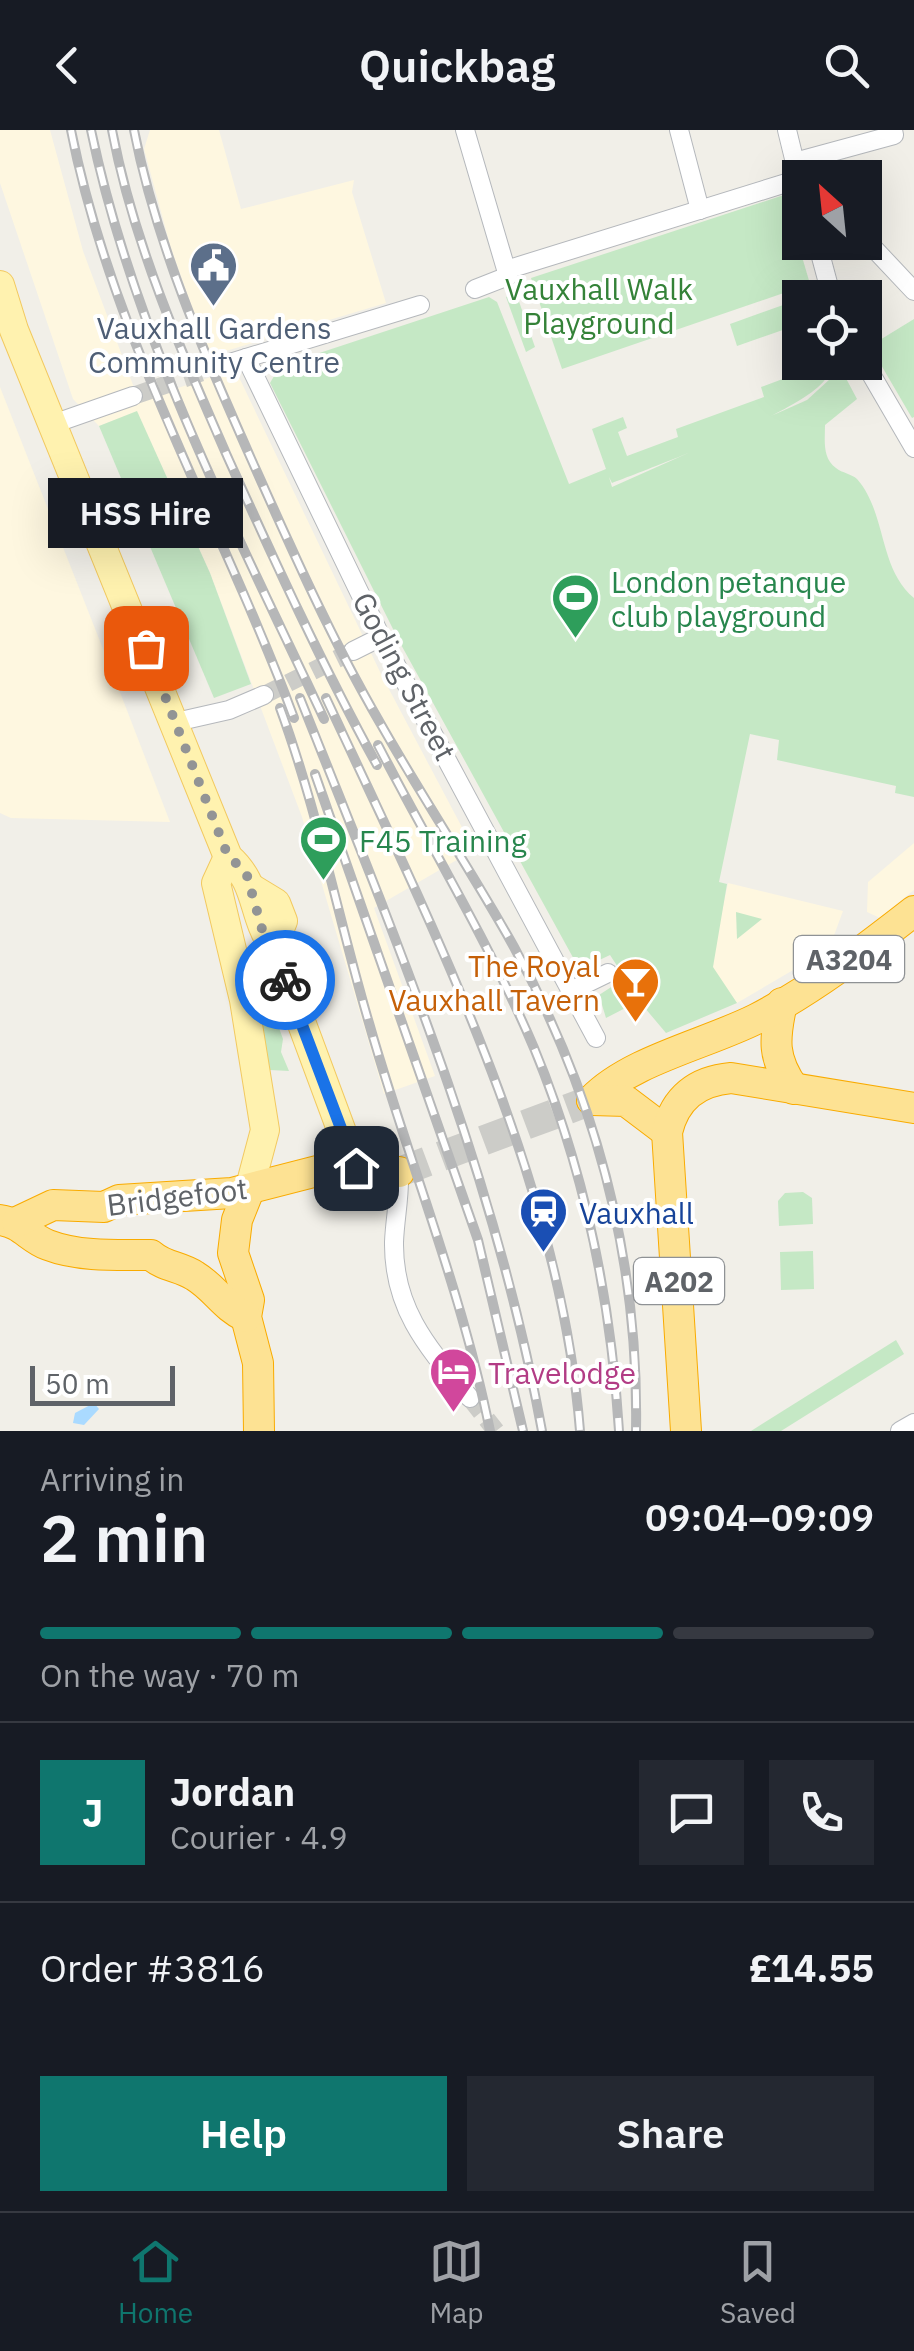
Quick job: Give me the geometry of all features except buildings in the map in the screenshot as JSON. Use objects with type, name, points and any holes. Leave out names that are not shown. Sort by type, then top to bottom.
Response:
[{"type":"highway","name":"A3204","points":[[666,1132],[626,1101],[592,1100],[610,1081],[782,1004],[914,911]]},
{"type":"highway","name":"A3204","points":[[782,1004],[774,1035],[776,1058],[794,1089]]},
{"type":"highway","points":[[666,1132],[680,1102],[709,1081],[738,1078],[914,1108]]},
{"type":"highway","name":"A202","points":[[666,1132],[686,1431]]},
{"type":"highway","name":"Bridgefoot","points":[[8,1221],[53,1204],[104,1208],[119,1200],[249,1190],[298,1174],[356,1168],[398,1172]]},
{"type":"highway","points":[[249,1190],[234,1238],[260,1377],[259,1431]]},
{"type":"highway","name":"Bridgefoot","points":[[8,1221],[46,1245],[87,1253],[151,1255],[162,1265],[198,1277],[226,1307],[246,1318]]},
{"type":"main road","points":[[0,285],[228,856],[246,872],[252,889],[276,903],[283,922],[273,946],[356,1168]]},
{"type":"main road","points":[[228,856],[216,883],[244,1000],[265,1130],[249,1190]]},
{"type":"street","points":[[465,130],[507,273]]},
{"type":"street","points":[[679,130],[700,210]]},
{"type":"street","points":[[787,130],[794,160]]},
{"type":"street","points":[[832,160],[894,135],[893,130]]},
{"type":"street","points":[[474,289],[507,273],[782,180]]},
{"type":"street","points":[[882,257],[914,291]]},
{"type":"street","points":[[220,366],[420,305]]},
{"type":"street","name":"Goding Street","points":[[246,358],[380,637],[596,1038]]},
{"type":"street","points":[[874,380],[914,448]]},
{"type":"street","points":[[53,424],[134,396]]},
{"type":"street","points":[[353,652],[380,637]]},
{"type":"street","points":[[176,722],[229,710],[264,695]]},
{"type":"street","points":[[571,991],[608,973]]},
{"type":"street","points":[[398,1172],[396,1282],[416,1331],[470,1398]]},
{"type":"street","points":[[900,1431],[914,1422]]},
{"type":"shaded area","points":[[0,130],[50,130],[83,251],[139,401],[235,369],[382,676],[474,850],[374,908],[435,1076],[384,1094],[302,817],[210,573],[137,412],[99,426],[73,399],[0,183]]},
{"type":"shaded area","points":[[150,130],[219,130],[241,209],[354,180],[352,192],[386,303],[209,356],[170,245],[144,149]]},
{"type":"shaded area","points":[[0,387],[170,822],[11,818],[0,813]]},
{"type":"shaded area","points":[[914,843],[914,890],[880,918],[867,912],[868,882]]},
{"type":"shaded area","points":[[728,883],[843,911],[829,949],[737,1003],[710,968]]},
{"type":"green space","name":"Vauxhall Walk Playground","points":[[782,196],[782,260],[803,260],[809,280],[782,280],[782,294],[562,369],[531,278]]},
{"type":"green space","points":[[516,293],[535,347],[526,352],[506,297]]},
{"type":"green space","points":[[489,297],[497,302],[569,484],[606,469],[592,429],[623,417],[627,428],[618,432],[627,456],[678,437],[676,429],[764,397],[761,387],[782,379],[824,380],[814,391],[767,418],[807,400],[829,380],[847,380],[857,399],[825,425],[826,454],[838,470],[857,479],[867,493],[894,572],[914,598],[914,797],[895,793],[896,786],[777,760],[779,740],[750,734],[719,882],[727,884],[713,967],[737,1003],[666,1033],[639,1001],[606,1018],[599,995],[625,978],[610,955],[589,965],[576,963],[399,641],[270,383],[280,366]],"holes":[[[687,453],[612,487],[609,477],[612,483]]]},
{"type":"green space","points":[[782,305],[782,330],[737,346],[730,324]]},
{"type":"green space","points":[[914,319],[912,418],[882,367],[882,339]]},
{"type":"green space","points":[[137,411],[210,573],[251,684],[214,698],[99,426]]},
{"type":"green space","points":[[736,912],[762,919],[737,939]]},
{"type":"green space","points":[[262,981],[283,1039],[281,1052],[289,1071],[270,1070],[252,984]]},
{"type":"green space","points":[[803,1192],[812,1198],[813,1224],[779,1226],[778,1201],[785,1193]]},
{"type":"green space","points":[[813,1251],[814,1289],[781,1290],[780,1252]]},
{"type":"green space","points":[[896,1340],[904,1354],[781,1431],[751,1431]]},
{"type":"water","points":[[94,1403],[99,1409],[84,1425],[73,1423],[75,1413]]},
{"type":"tunnel","points":[[133,396],[220,366]]},
{"type":"tunnel","points":[[264,695],[353,651]]},
{"type":"tunnel","points":[[399,1172],[592,1100]]},
{"type":"tunnel","points":[[470,1398],[496,1431]]},
{"type":"railway","points":[[71,130],[89,207],[140,356],[294,718]]},
{"type":"railway","points":[[91,130],[110,207],[160,357],[324,719]]},
{"type":"railway","points":[[112,130],[146,256],[193,378],[300,613],[377,765]]},
{"type":"railway","points":[[134,130],[156,216],[184,300],[297,561],[361,690],[514,947],[568,1062],[607,1181],[620,1242],[630,1304],[636,1431]]},
{"type":"railway","points":[[300,698],[406,968],[470,1151],[498,1243],[542,1431]]},
{"type":"railway","points":[[326,698],[448,963],[519,1148],[547,1241],[568,1336],[580,1431]]},
{"type":"railway","points":[[280,708],[306,786],[384,1074],[465,1327],[490,1431]]},
{"type":"railway","points":[[378,745],[498,971],[552,1094],[581,1188],[602,1284],[619,1431]]},
{"type":"railway","points":[[315,774],[478,1240],[523,1431]]},
{"type":"way so far","points":[[146,648],[228,856],[246,872],[258,918],[285,980]]},
{"type":"place","name":"Vauxhall Gardens Community Centre","points":[[214,308]]},
{"type":"place","name":"London petanque club playground","points":[[576,640]]},
{"type":"place","name":"HSS Hire","points":[[146,648]]},
{"type":"place","name":"F45 Training","points":[[324,882]]},
{"type":"place","name":"The Royal Vauxhall Tavern","points":[[635,1024]]},
{"type":"place","name":"Vauxhall","points":[[544,1254]]},
{"type":"place","name":"Travelodge","points":[[453,1414]]},
{"type":"route","points":[[285,980],[356,1168]]}]
